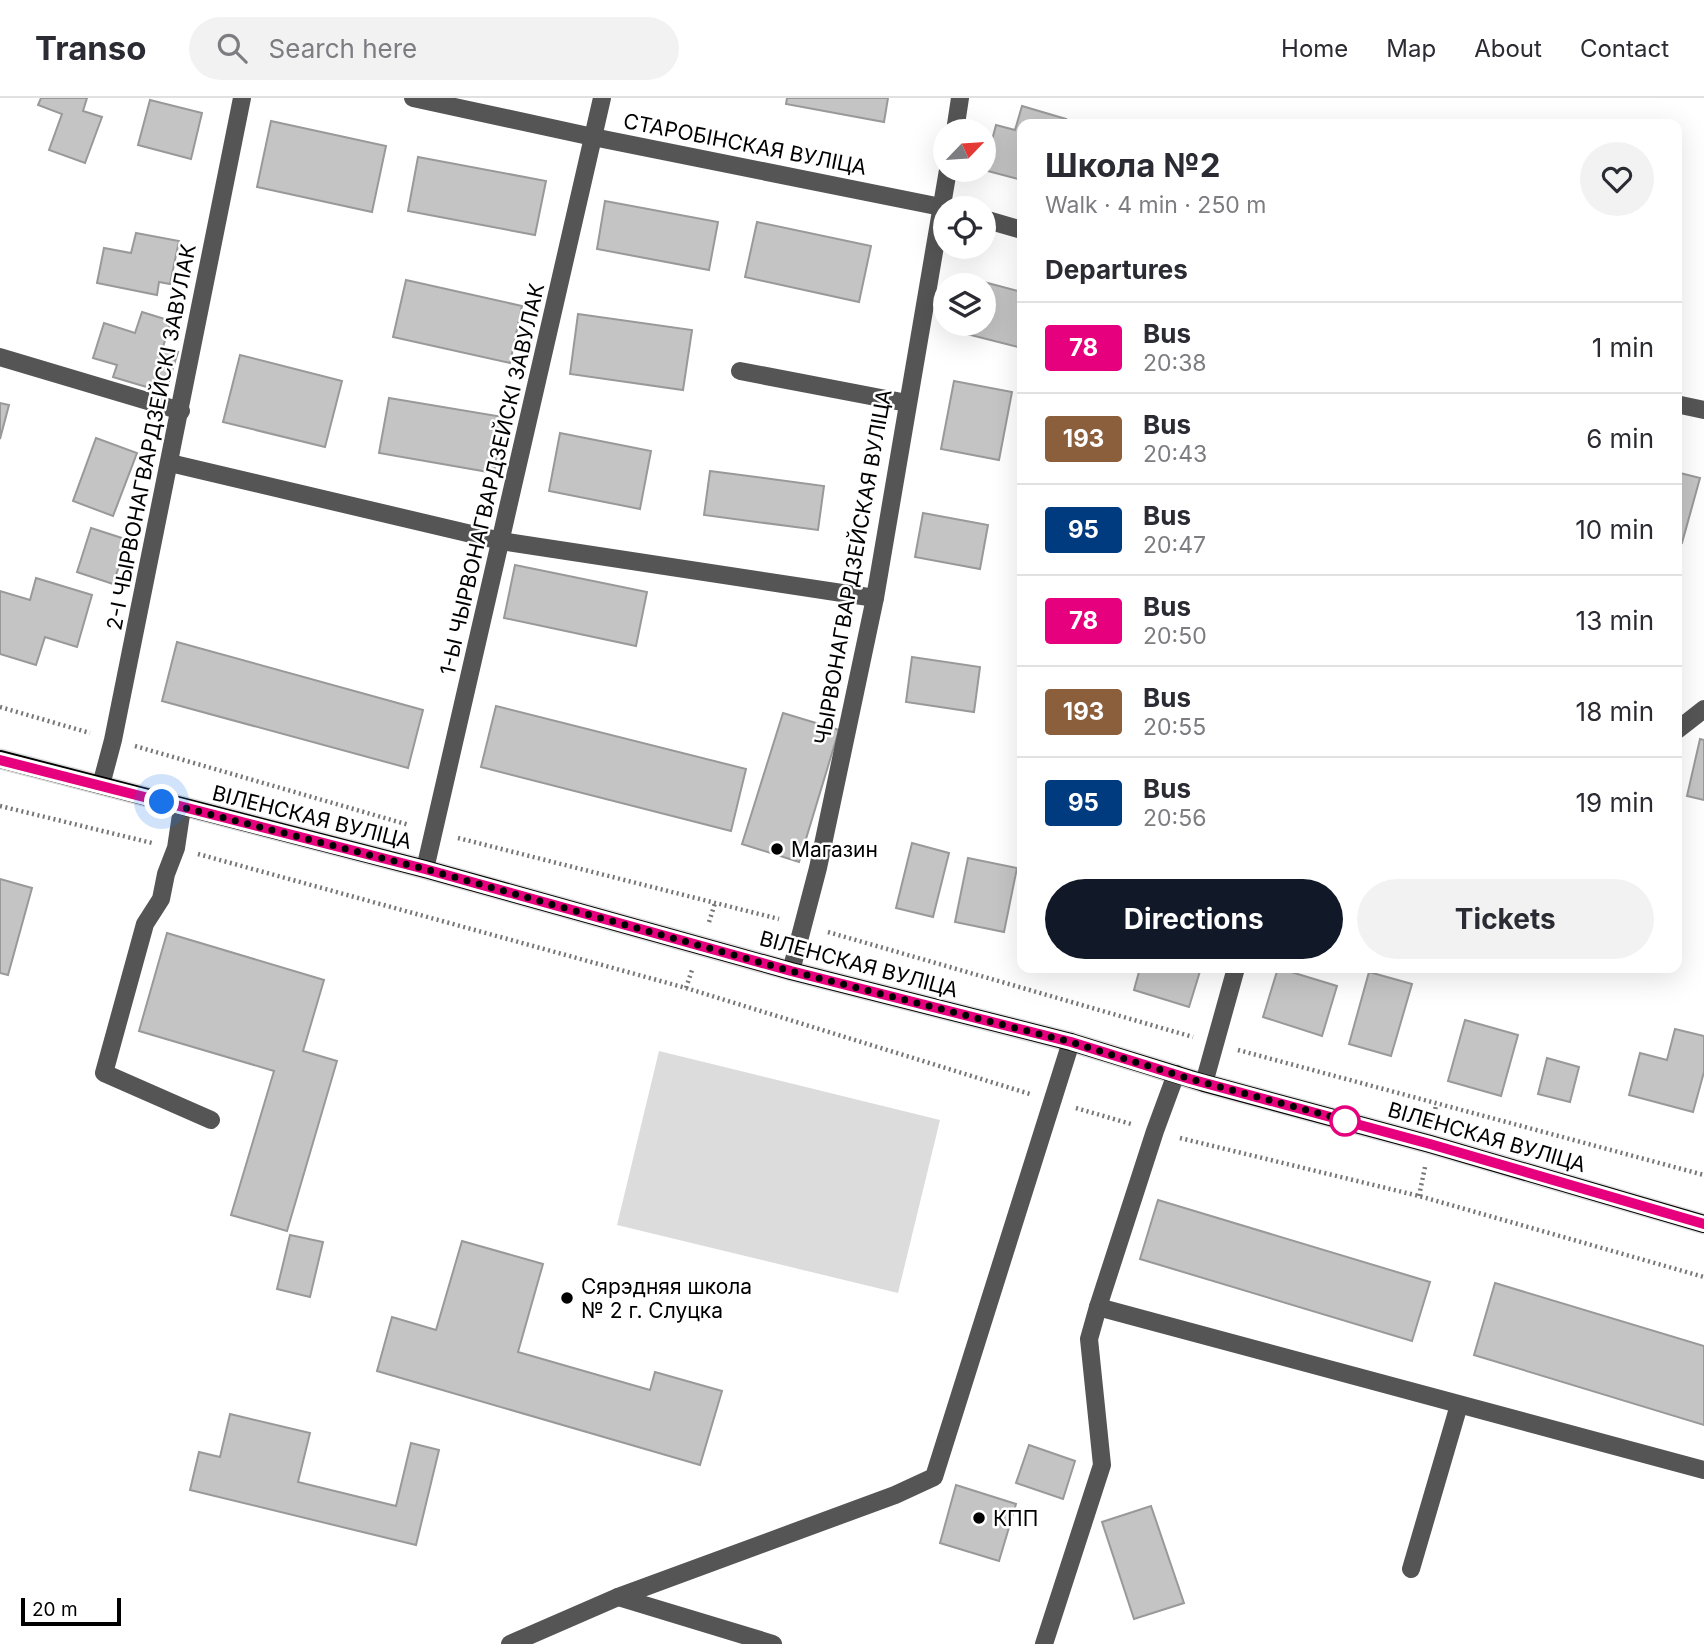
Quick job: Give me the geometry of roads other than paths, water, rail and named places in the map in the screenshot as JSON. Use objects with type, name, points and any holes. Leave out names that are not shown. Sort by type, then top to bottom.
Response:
[{"type":"main road","name":"ВІЛЕНСКАЯ ВУЛІЦА","points":[[0,760],[425,869],[791,971],[1071,1042],[1204,1083],[1430,1144],[1704,1224]]},
{"type":"street","name":"2-І ЧЫРВОНАГВАРДЗЕЙСКІ ЗАВУЛАК","points":[[101,785],[113,740],[181,411],[242,98]]},
{"type":"street","name":"СТАРОБІНСКАЯ ВУЛІЦА","points":[[413,98],[933,206]]},
{"type":"street","name":"1-Ы ЧЫРВОНАГВАРДЗЕЙСКІ ЗАВУЛАК","points":[[425,869],[602,98]]},
{"type":"street","points":[[957,119],[960,98]]},
{"type":"street","points":[[996,222],[1017,229]]},
{"type":"street","name":"ЧЫРВОНАГВАРДЗЕЙСКАЯ ВУЛІЦА","points":[[791,971],[821,854],[875,598],[934,259]]},
{"type":"street","points":[[0,357],[181,411]]},
{"type":"street","points":[[740,371],[907,403]]},
{"type":"street","points":[[1682,405],[1704,410]]},
{"type":"street","points":[[170,463],[501,541],[875,598]]},
{"type":"street","points":[[1682,726],[1704,709]]},
{"type":"street","points":[[182,808],[176,848],[166,874],[161,899],[145,924],[104,1073],[211,1121]]},
{"type":"street","points":[[1204,1083],[1235,973]]},
{"type":"street","points":[[510,1644],[618,1597],[895,1495],[934,1477],[1071,1042]]},
{"type":"street","points":[[1044,1644],[1102,1465],[1089,1339],[1155,1131],[1176,1074]]},
{"type":"street","points":[[1098,1307],[1704,1470]]},
{"type":"street","points":[[1411,1569],[1459,1405]]},
{"type":"street","points":[[618,1597],[773,1644]]},
{"type":"place","name":"Магазин","points":[[777,849]]},
{"type":"place","name":"Сярэдняя школа № 2 г. Слуцка","points":[[567,1298]]},
{"type":"place","name":"КПП","points":[[979,1518]]}]
